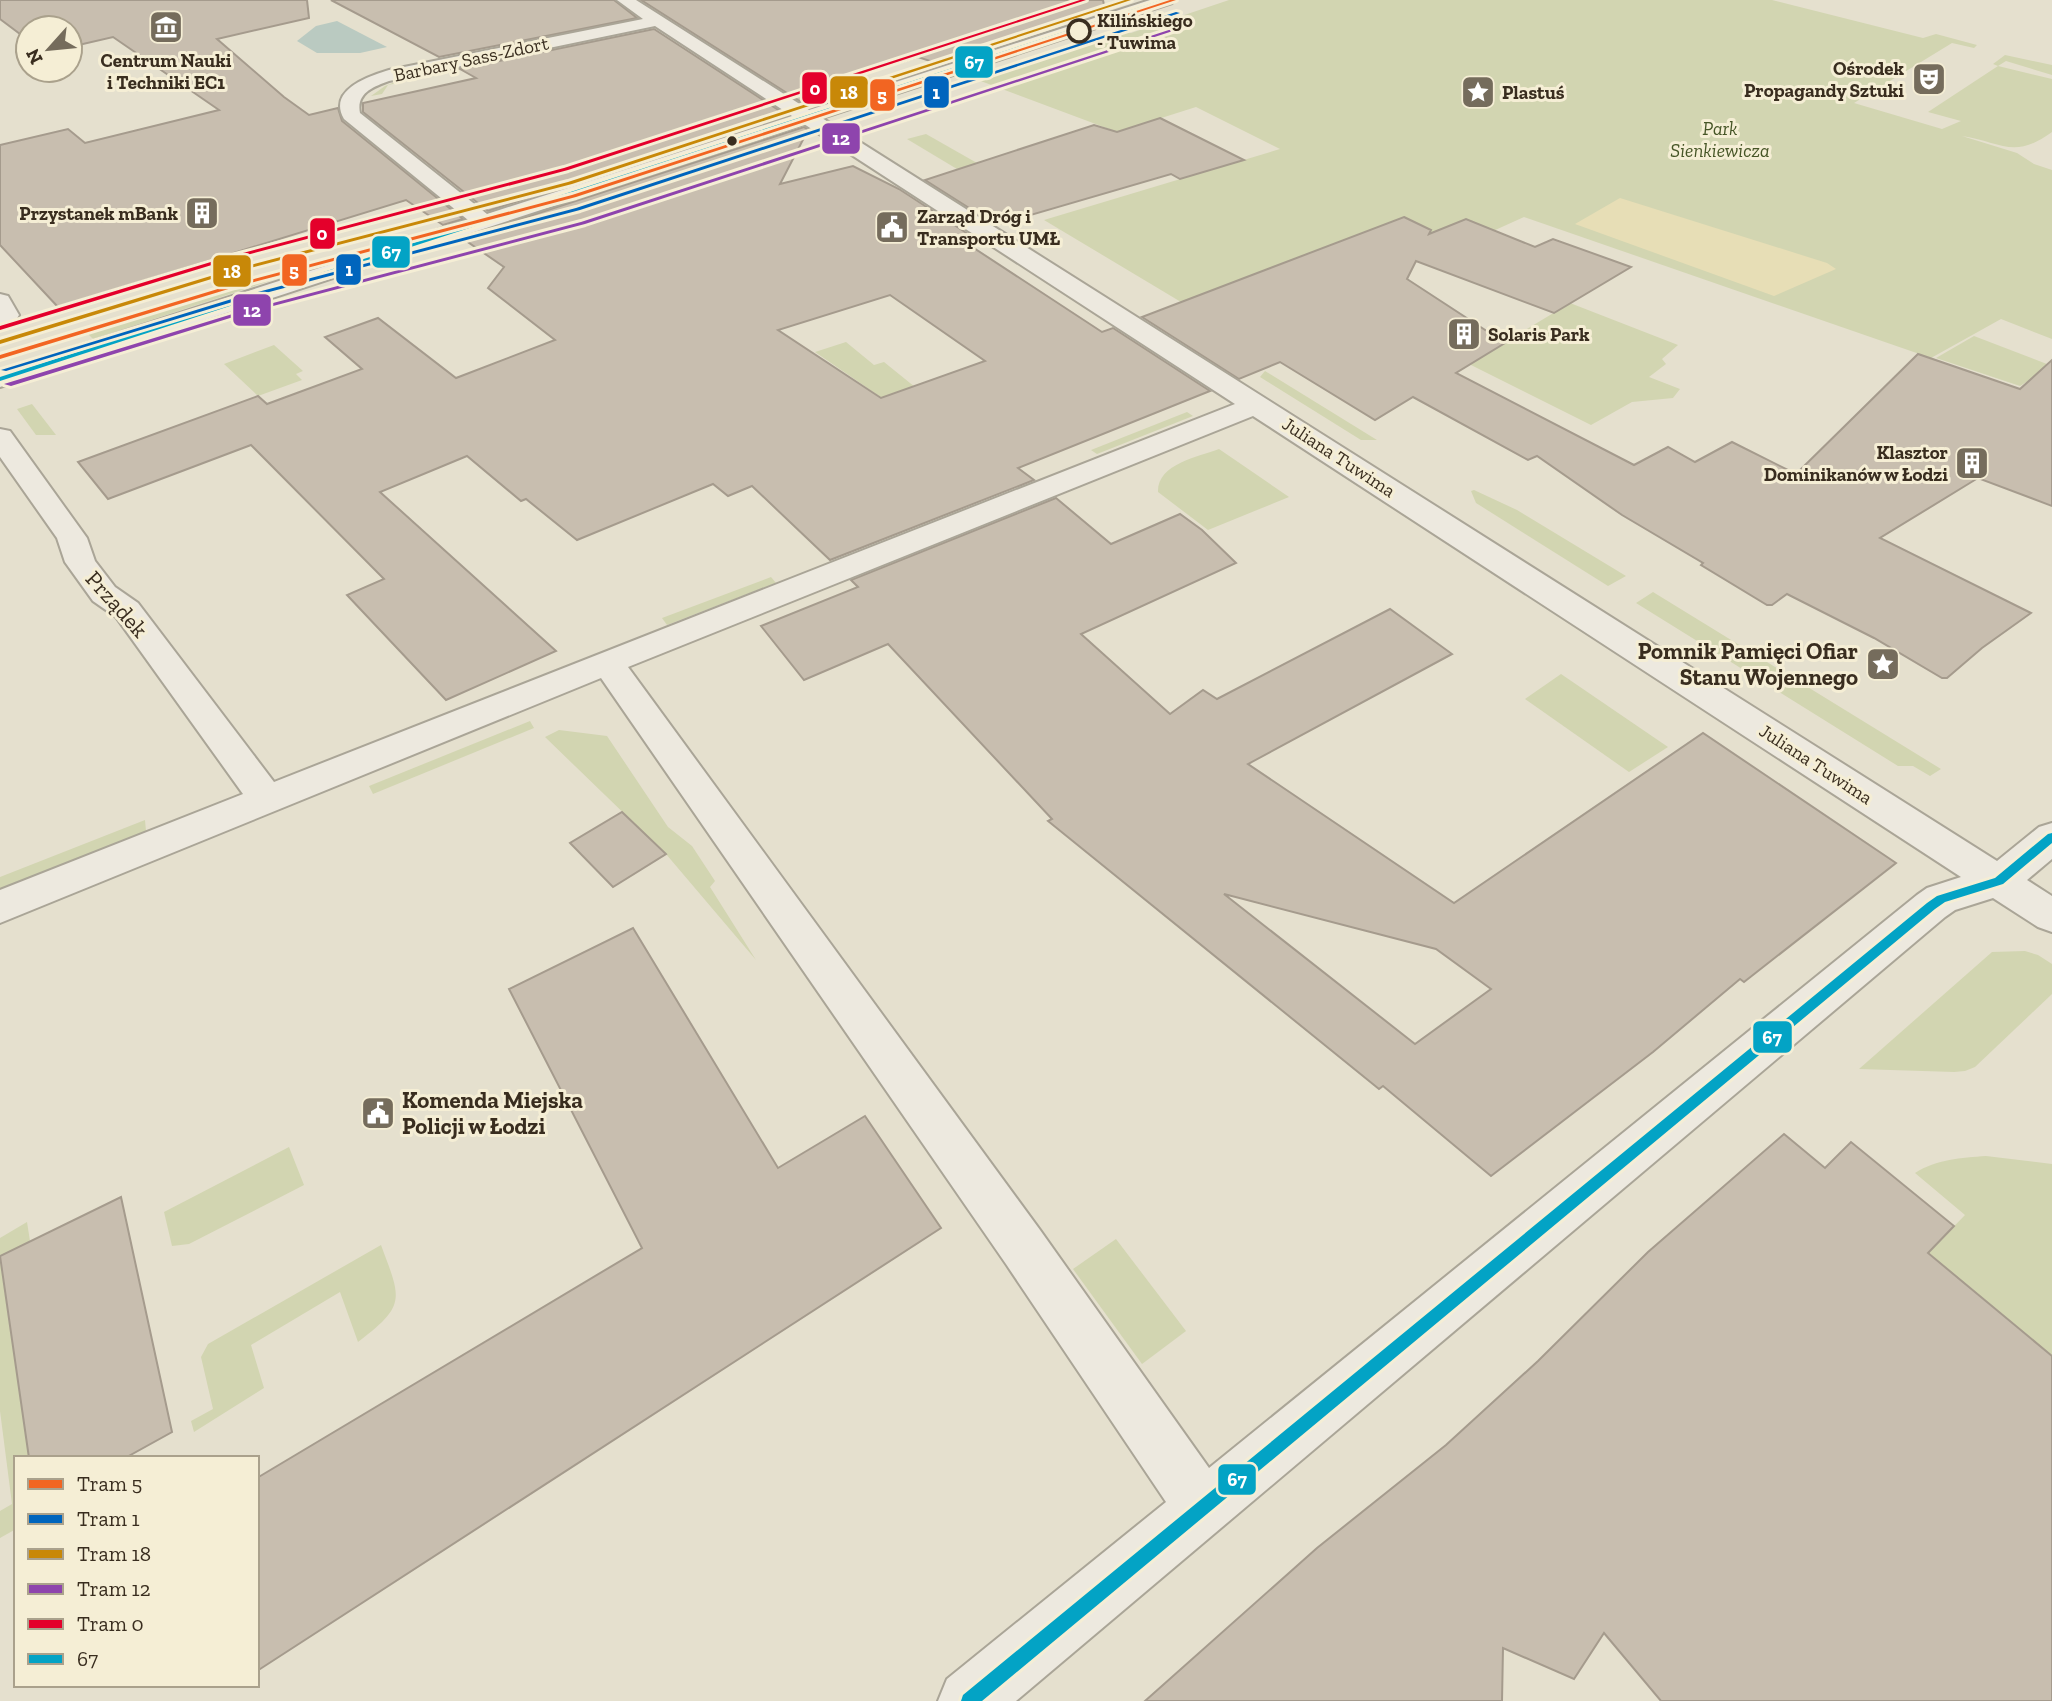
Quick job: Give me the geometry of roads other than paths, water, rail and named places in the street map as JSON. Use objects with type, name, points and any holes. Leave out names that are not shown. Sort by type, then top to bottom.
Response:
[{"type":"street","name":"Juliana Tuwima","points":[[625,0],[2052,916]]},
{"type":"street","points":[[3,373],[483,222],[1166,0]]},
{"type":"street","name":"Barbary Sass-Zdort","points":[[483,222],[351,115],[348,107],[350,98],[368,83],[403,72],[657,21]]},
{"type":"street","points":[[0,301],[7,315],[0,318]]},
{"type":"street","points":[[0,906],[1258,405]]},
{"type":"street","name":"Prządek","points":[[0,437],[72,538],[80,562],[104,594],[127,610],[267,799]]},
{"type":"street","points":[[608,663],[650,726],[1023,1247],[1203,1507]]},
{"type":"street","points":[[969,1701],[1931,905],[1941,899],[1999,881],[2052,838]]},
{"type":"tram line","name":"0","points":[[0,328],[226,259],[566,169],[1084,0]]},
{"type":"tram line","name":"18","points":[[0,342],[229,272],[570,183],[1129,0]]},
{"type":"tram line","name":"5","points":[[0,357],[233,286],[574,196],[1174,0]]},
{"type":"tram line","name":"1","points":[[4,370],[237,299],[578,209],[1178,13]]},
{"type":"tram line","name":"12","points":[[8,384],[241,313],[583,223],[1183,27]]},
{"type":"place","name":"Centrum Nauki i Techniki EC1","points":[[166,27]]},
{"type":"place","name":"Kilińskiego - Tuwima","points":[[1079,31]]},
{"type":"place","name":"Ośrodek Propagandy Sztuki","points":[[1929,79]]},
{"type":"place","name":"Plastuś","points":[[1478,92]]},
{"type":"place","name":"Przystanek mBank","points":[[202,213]]},
{"type":"place","name":"Zarząd Dróg i Transportu UMŁ","points":[[892,227]]},
{"type":"place","name":"Solaris Park","points":[[1464,334]]},
{"type":"place","name":"Klasztor Dominikanów w Łodzi","points":[[1972,463]]},
{"type":"place","name":"Pomnik Pamięci Ofiar Stanu Wojennego","points":[[1883,664]]},
{"type":"place","name":"Komenda Miejska Policji w Łodzi","points":[[378,1113]]},
{"type":"park label","name":"Park Sienkiewicza","points":[[1720,139]]}]
